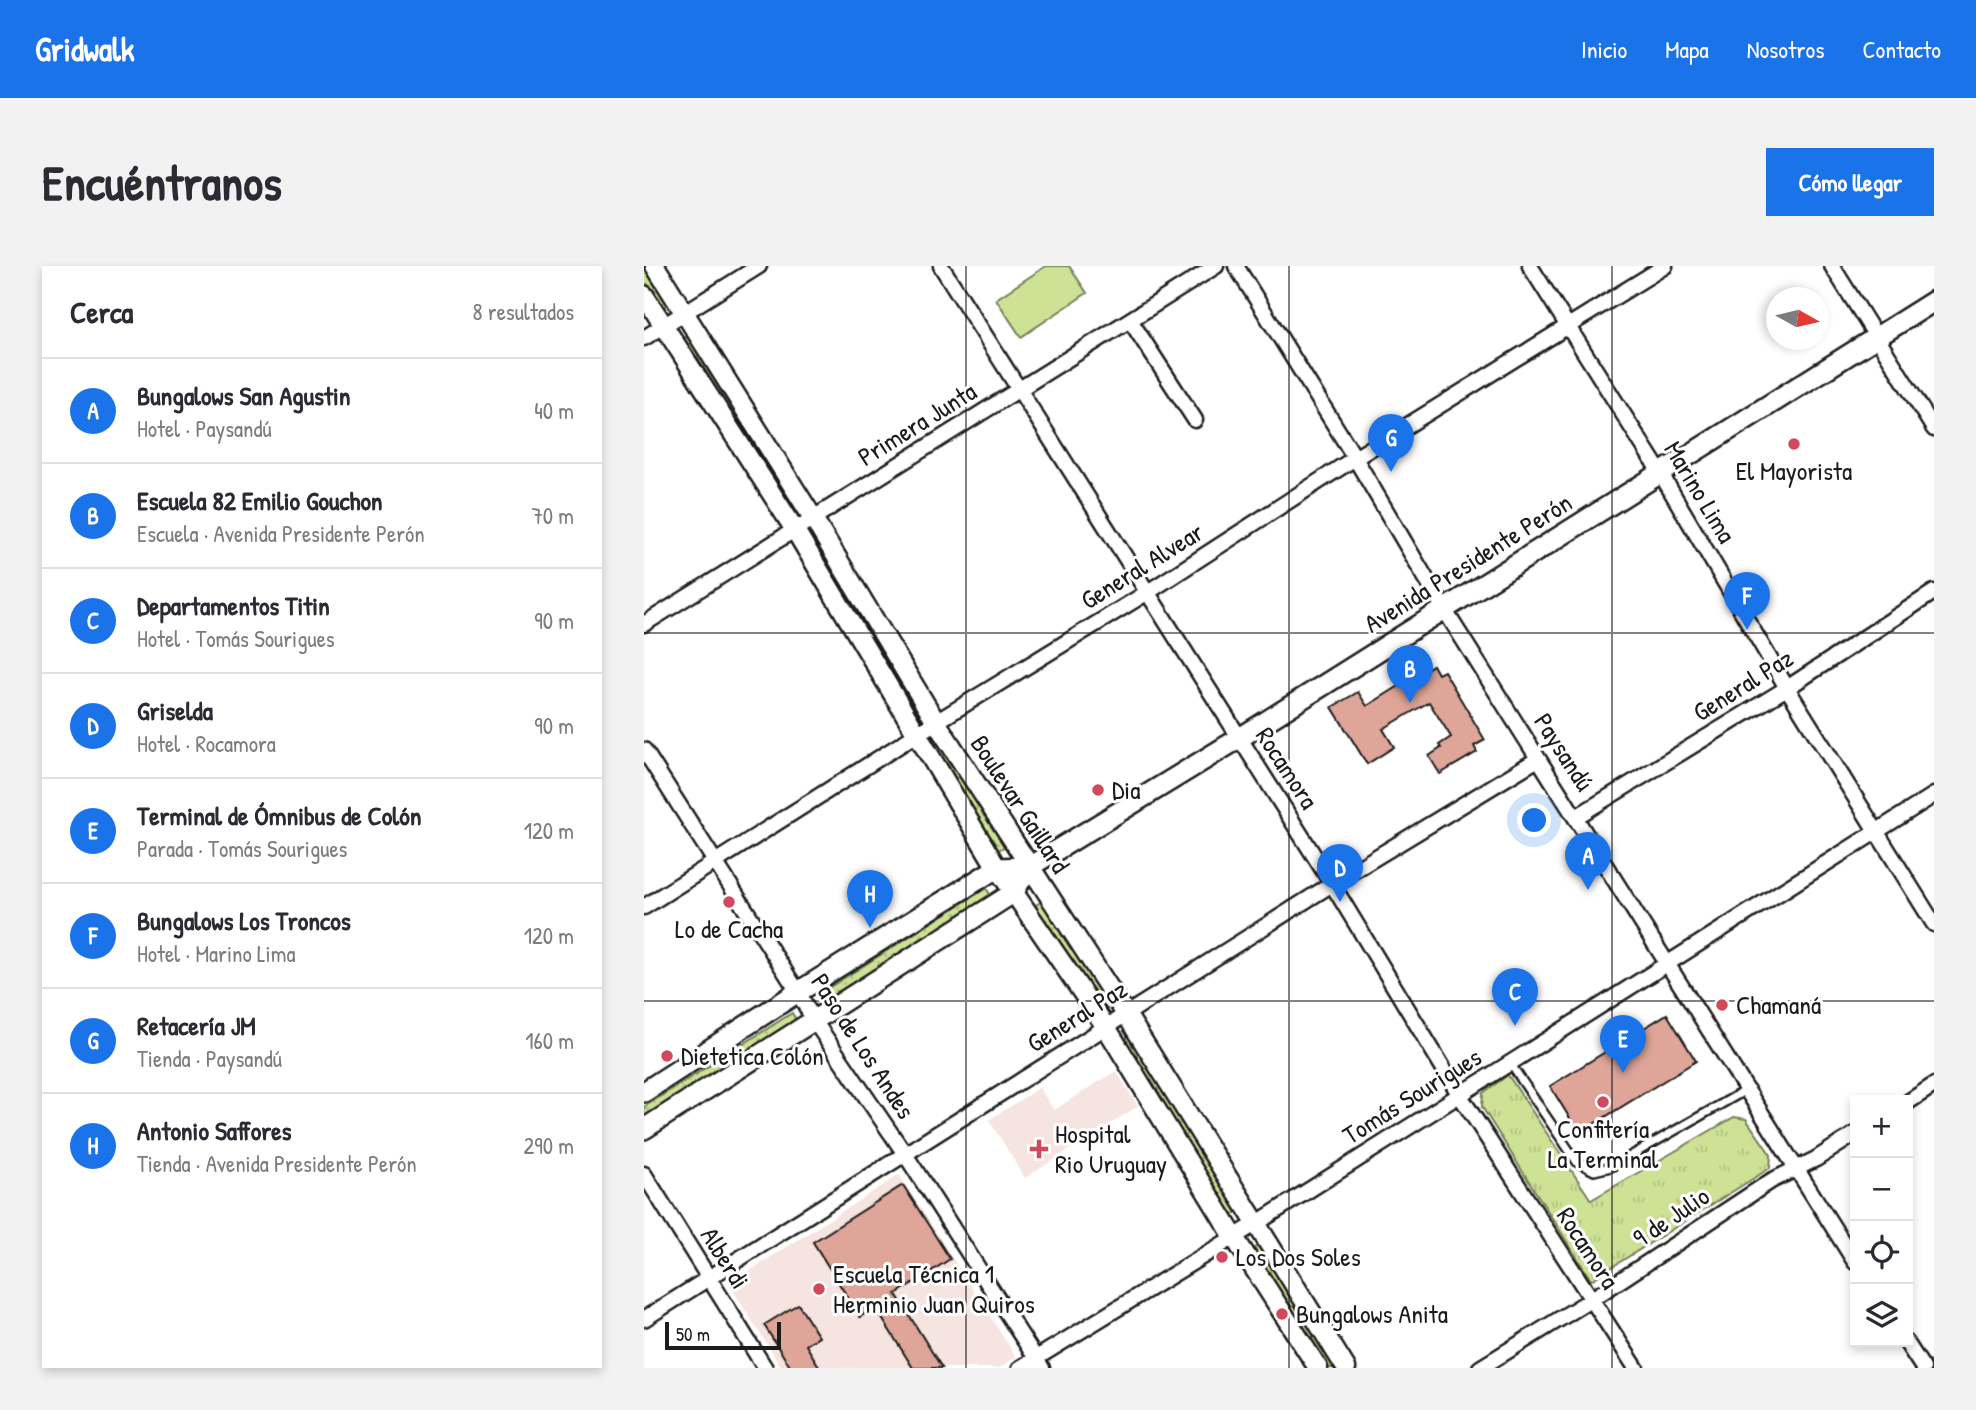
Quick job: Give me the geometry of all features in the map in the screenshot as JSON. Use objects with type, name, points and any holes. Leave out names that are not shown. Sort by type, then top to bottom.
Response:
[{"type":"main road","name":"Avenida Presidente Perón","points":[[644,1129],[1013,893],[1028,867],[1238,739],[1934,301]]},
{"type":"main road","name":"Avenida Presidente Perón","points":[[997,868],[1028,867]]},
{"type":"main road","points":[[644,1092],[997,868]]},
{"type":"street","name":"Boulevar Gaillard","points":[[654,266],[813,518],[936,722],[1126,1014],[1346,1368]]},
{"type":"street","points":[[644,338],[759,266]]},
{"type":"street","name":"Rocamora","points":[[941,266],[1332,884],[1459,1094],[1636,1368]]},
{"type":"street","name":"Primera Junta","points":[[644,624],[1216,266]]},
{"type":"street","name":"Paysandú","points":[[1236,266],[1356,458],[1444,609],[1850,1254]]},
{"type":"street","name":"Marino Lima","points":[[1530,266],[1661,474],[1787,688],[1934,924]]},
{"type":"street","name":"General Alvear","points":[[644,907],[1665,266]]},
{"type":"street","points":[[1832,266],[1934,429]]},
{"type":"street","name":"Boulevar Gaillard","points":[[644,295],[795,530],[997,868],[1106,1027],[1234,1237],[1318,1368]]},
{"type":"street","points":[[1130,320],[1195,420]]},
{"type":"street","name":"General Paz","points":[[1576,817],[1787,688],[1934,592]]},
{"type":"street","name":"Paso de Los Andes","points":[[644,750],[813,1019],[905,1154],[1038,1363]]},
{"type":"street","name":"General Paz","points":[[644,1319],[1332,884],[1538,759]]},
{"type":"street","name":"Tomás Sourigues","points":[[1020,1368],[1038,1363],[1934,795]]},
{"type":"street","points":[[1913,1099],[1934,1085]]},
{"type":"street","name":"9 de Julio","points":[[1480,1368],[1592,1299],[1771,1181],[1816,1159],[1850,1138]]},
{"type":"street","name":"Alberdi","points":[[644,1174],[765,1368]]},
{"type":"street","points":[[1909,1347],[1923,1368]]},
{"type":"lane","points":[[1510,1063],[1577,1162],[1594,1171],[1611,1167],[1746,1090]]},
{"type":"shaded area","name":"Hospital Rio Uruguay","points":[[1116,1071],[1138,1106],[1025,1178],[989,1120],[1039,1088],[1054,1110]]},
{"type":"shaded area","points":[[899,1175],[1016,1357],[999,1368],[782,1368],[729,1284]]},
{"type":"green space","points":[[644,266],[648,266],[671,302],[661,309],[644,283]]},
{"type":"green space","points":[[1046,266],[1069,266],[1087,293],[1021,337],[996,299]]},
{"type":"green space","points":[[691,334],[803,509],[792,516],[681,341]]},
{"type":"green space","points":[[816,539],[926,715],[915,722],[806,546]]},
{"type":"green space","points":[[939,742],[1005,846],[994,853],[928,749]]},
{"type":"green space","points":[[986,888],[991,896],[823,1002],[819,994]]},
{"type":"green space","points":[[1042,901],[1110,1003],[1100,1010],[1031,908]]},
{"type":"green space","points":[[792,1013],[797,1021],[644,1118],[644,1107]]},
{"type":"green space","points":[[1129,1036],[1240,1211],[1230,1217],[1118,1043]]},
{"type":"green space","points":[[1508,1075],[1591,1200],[1734,1117],[1746,1119],[1771,1155],[1770,1168],[1591,1280],[1482,1107],[1483,1093]]},
{"type":"green space","points":[[1260,1245],[1338,1368],[1323,1368],[1249,1252]]},
{"type":"building","points":[[1433,665],[1438,674],[1444,671],[1485,740],[1474,746],[1477,752],[1440,774],[1429,756],[1451,737],[1429,702],[1383,729],[1394,747],[1367,764],[1332,707],[1358,692],[1367,706]]},
{"type":"building","points":[[1667,1014],[1696,1061],[1579,1133],[1550,1086]]},
{"type":"building","points":[[903,1185],[950,1259],[896,1294],[942,1368],[913,1368],[875,1307],[860,1317],[813,1242]]},
{"type":"building","points":[[798,1304],[819,1337],[806,1345],[820,1368],[791,1368],[764,1325]]},
{"type":"place","name":"El Mayorista","points":[[1794,444]]},
{"type":"place","name":"Retacería JM","points":[[1391,472]]},
{"type":"place","name":"Bungalows Los Troncos","points":[[1747,630]]},
{"type":"place","name":"Escuela 82 Emilio Gouchon","points":[[1410,703]]},
{"type":"place","name":"Dia","points":[[1098,790]]},
{"type":"place","name":"Bungalows San Agustin","points":[[1588,890]]},
{"type":"place","name":"Lo de Cacha","points":[[729,902]]},
{"type":"place","name":"Griselda","points":[[1340,902]]},
{"type":"place","name":"Antonio Saffores","points":[[870,928]]},
{"type":"place","name":"Chamaná","points":[[1722,1005]]},
{"type":"place","name":"Departamentos Titin","points":[[1515,1026]]},
{"type":"place","name":"Dietetica Colón","points":[[667,1056]]},
{"type":"place","name":"Terminal de Ómnibus de Colón","points":[[1623,1073]]},
{"type":"place","name":"Confitería La Terminal","points":[[1603,1102]]},
{"type":"place","name":"Hospital Rio Uruguay","points":[[1039,1149]]},
{"type":"place","name":"Los Dos Soles","points":[[1222,1257]]},
{"type":"place","name":"Escuela Técnica 1 Herminio Juan Quiros","points":[[819,1289]]},
{"type":"place","name":"Bungalows Anita","points":[[1282,1314]]}]
